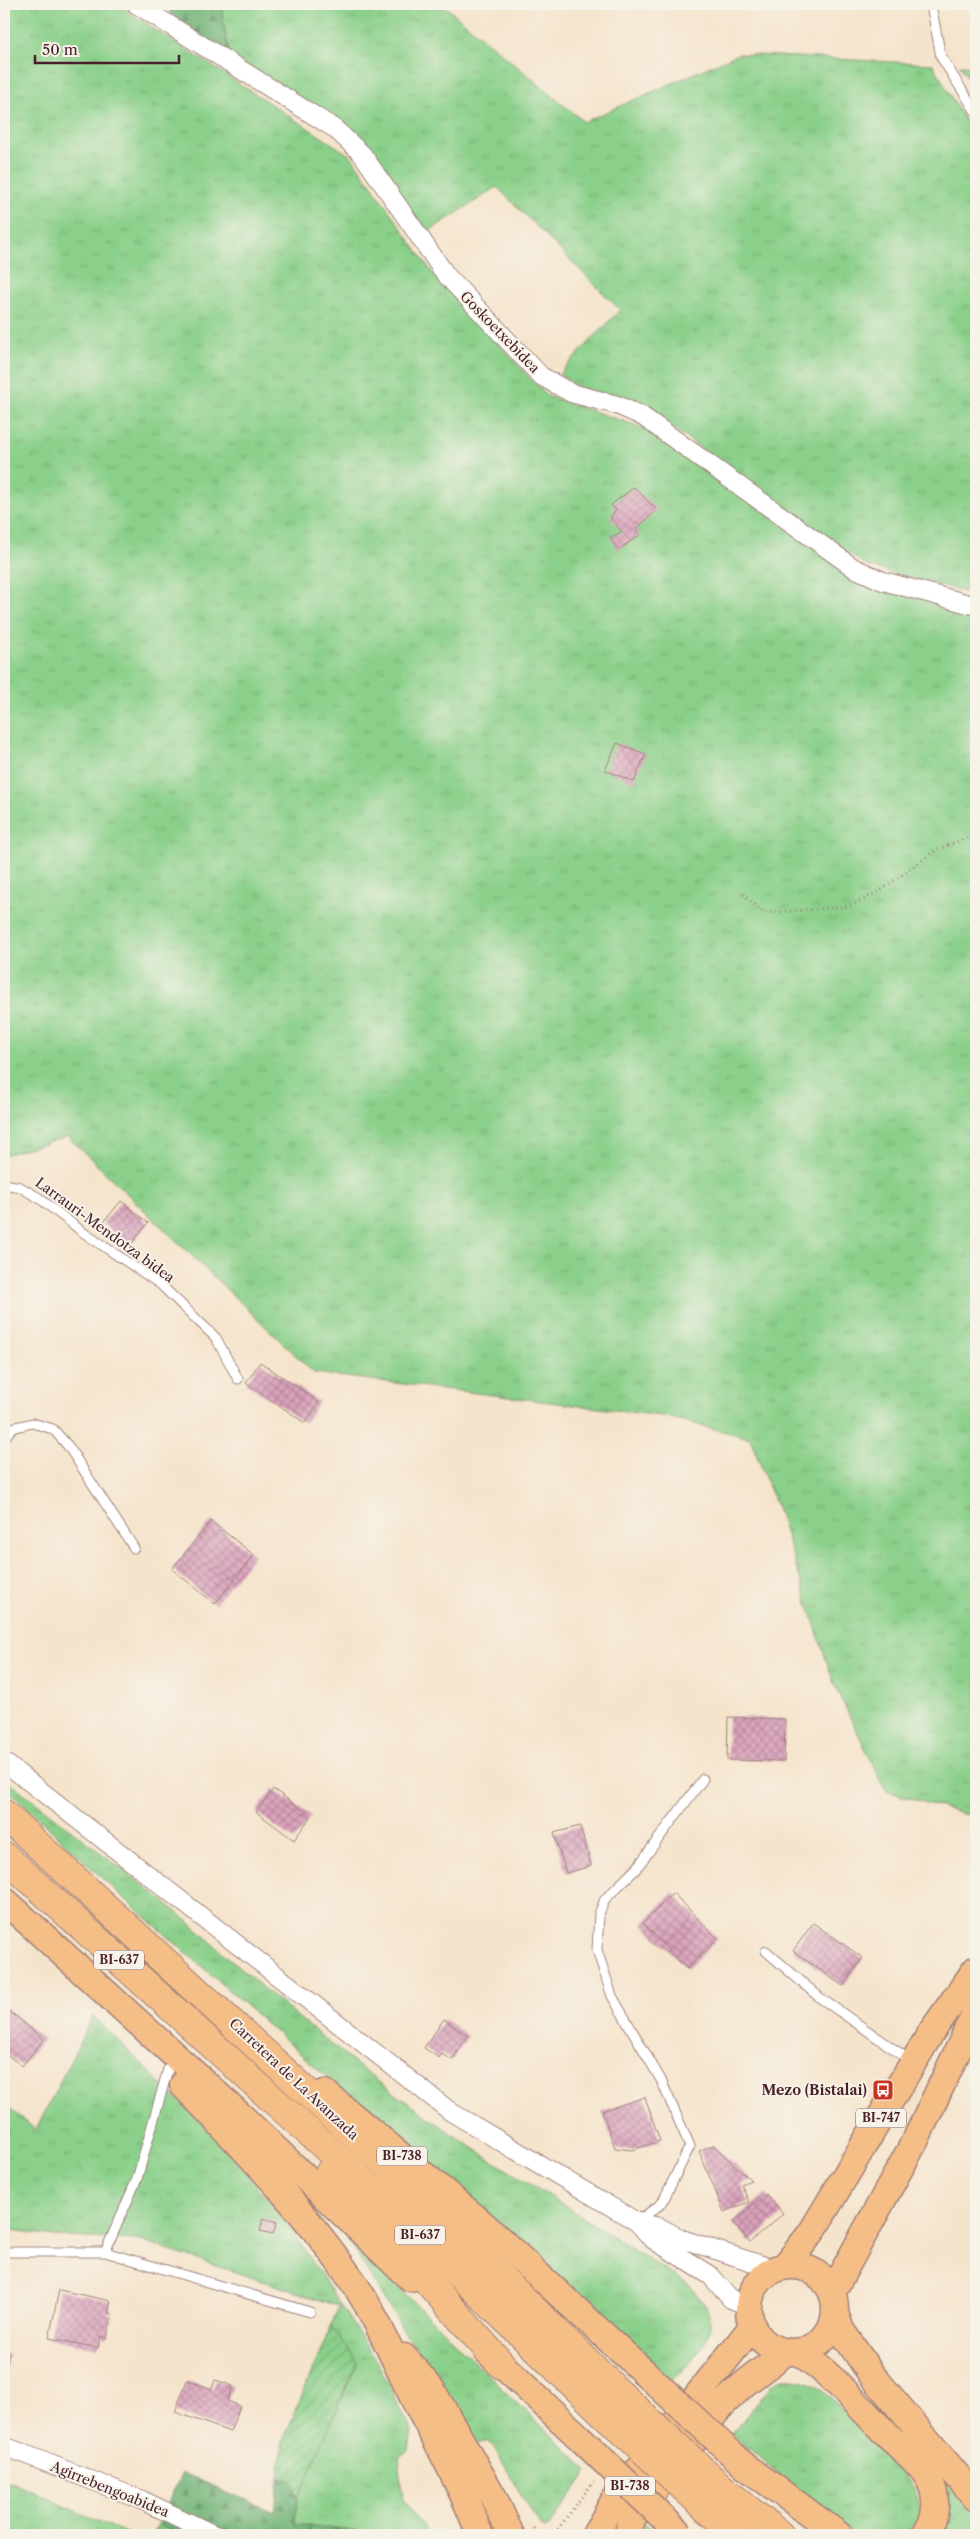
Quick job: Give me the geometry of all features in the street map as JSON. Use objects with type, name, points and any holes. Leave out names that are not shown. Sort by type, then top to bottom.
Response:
[{"type":"highway","name":"Carretera de La Avanzada","points":[[4,1814],[379,2158],[610,2402]]},
{"type":"highway","name":"Carretera de La Avanzada","points":[[4,1856],[610,2402]]},
{"type":"highway","points":[[235,2065],[502,2365]]},
{"type":"highway","name":"BI-637","points":[[610,2402],[715,2499],[780,2535]]},
{"type":"highway","name":"BI-637","points":[[715,2499],[738,2535]]},
{"type":"main road","name":"BI-738","points":[[4,1900],[242,2117],[681,2535]]},
{"type":"main road","name":"BI-738","points":[[152,1949],[483,2224],[822,2535]]},
{"type":"main road","points":[[69,1958],[120,2024],[168,2069],[278,2185],[347,2273],[383,2332],[414,2400],[460,2486],[480,2535]]},
{"type":"main road","name":"BI-747","points":[[595,2535],[616,2497],[750,2316],[756,2284],[780,2268],[810,2233],[932,2031],[976,1969]]},
{"type":"main road","name":"BI-747","points":[[627,2535],[633,2517],[722,2405],[745,2383],[792,2352],[812,2348],[824,2339],[832,2327],[834,2303],[915,2141],[976,2012]]},
{"type":"main road","points":[[780,2268],[797,2266],[813,2271],[826,2282],[841,2330],[872,2375],[976,2498]]},
{"type":"main road","points":[[750,2316],[766,2343],[816,2363],[908,2455],[929,2481],[936,2505],[930,2529],[924,2535]]},
{"type":"main road","points":[[383,2332],[432,2390],[494,2498],[511,2535]]},
{"type":"main road","points":[[745,2466],[840,2535]]},
{"type":"street","name":"Goskoetxebidea","points":[[136,4],[341,135],[362,154],[446,275],[541,376],[571,393],[617,405],[642,416],[854,568],[882,581],[976,606]]},
{"type":"street","points":[[4,1762],[324,2015],[451,2112],[637,2222],[659,2227],[682,2239],[780,2268]]},
{"type":"street","points":[[637,2222],[652,2239],[711,2276],[731,2299],[750,2316]]},
{"type":"street","name":"Agirrebengoabidea","points":[[4,2446],[142,2500],[215,2535]]},
{"type":"lane","points":[[928,4],[932,10],[940,57],[976,112]]},
{"type":"lane","name":"Larrauri-Mendotza bidea","points":[[4,1184],[20,1187],[39,1198],[84,1233],[160,1284],[216,1338],[238,1380]]},
{"type":"lane","points":[[4,1438],[12,1428],[32,1423],[54,1429],[68,1446],[134,1548]]},
{"type":"lane","points":[[637,2222],[662,2203],[690,2146],[661,2080],[612,1996],[598,1950],[599,1914],[605,1899],[636,1868],[703,1779]]},
{"type":"lane","points":[[766,1952],[819,1997],[913,2063]]},
{"type":"lane","points":[[105,2252],[137,2179],[168,2069]]},
{"type":"lane","points":[[4,2252],[105,2252],[310,2312]]},
{"type":"path","points":[[743,894],[763,913],[844,907],[880,891],[936,850],[976,834]]},
{"type":"path","points":[[550,2535],[555,2533],[600,2474]]},
{"type":"green space","points":[[4,4],[116,4],[351,156],[434,275],[547,396],[647,429],[861,581],[976,614],[976,1811],[967,1815],[886,1791],[834,1684],[777,1507],[750,1438],[663,1416],[314,1373],[68,1137],[4,1155]]},
{"type":"green space","points":[[170,4],[228,4],[222,12],[229,54],[170,14]]},
{"type":"green space","points":[[228,4],[442,4],[584,122],[738,54],[933,64],[974,138],[976,156],[976,595],[867,566],[642,406],[577,387],[559,374],[620,310],[497,187],[426,233],[359,136],[229,54],[222,12]]},
{"type":"green space","points":[[960,65],[976,66],[976,93]]},
{"type":"green space","points":[[4,1778],[175,1910],[274,1998],[377,2081],[467,2144],[690,2286],[707,2308],[710,2319],[710,2329],[701,2349],[671,2381],[114,1889],[4,1786]]},
{"type":"green space","points":[[93,2016],[221,2142],[291,2228],[380,2367],[411,2430],[408,2450],[398,2458],[403,2500],[429,2535],[359,2535],[359,2532],[294,2524],[299,2497],[357,2363],[331,2326],[339,2306],[137,2240],[62,2237],[4,2229],[4,2104],[36,2130]]},
{"type":"green space","points":[[346,2237],[588,2471],[550,2526],[545,2529],[540,2526],[493,2446],[487,2440],[474,2444]]},
{"type":"green space","points":[[331,2326],[357,2362],[299,2497],[292,2481],[279,2477],[283,2441]]},
{"type":"green space","points":[[782,2379],[805,2381],[825,2391],[911,2484],[919,2505],[918,2519],[915,2525],[902,2535],[846,2535],[732,2433],[772,2384]]},
{"type":"green space","points":[[925,2456],[976,2517],[976,2535],[943,2535],[949,2511],[947,2493]]},
{"type":"green space","points":[[182,2473],[275,2512],[279,2477],[292,2481],[299,2497],[294,2524],[359,2532],[359,2535],[181,2535],[158,2524]]},
{"type":"green space","points":[[4,2479],[130,2535],[4,2535]]},
{"type":"green space","points":[[645,2523],[660,2535],[639,2535]]},
{"type":"green space","points":[[158,2524],[181,2535],[152,2535]]},
{"type":"building","points":[[634,487],[657,510],[636,529],[640,535],[618,550],[610,537],[622,532],[610,517],[616,510],[611,505]]},
{"type":"building","points":[[617,743],[646,754],[634,782],[605,770]]},
{"type":"building","points":[[121,1201],[148,1223],[130,1246],[103,1223]]},
{"type":"building","points":[[260,1362],[319,1402],[305,1423],[246,1383]]},
{"type":"building","points":[[211,1521],[254,1555],[215,1604],[172,1569]]},
{"type":"building","points":[[728,1717],[785,1719],[784,1761],[727,1760]]},
{"type":"building","points":[[273,1789],[311,1816],[294,1840],[256,1812]]},
{"type":"building","points":[[580,1826],[591,1866],[566,1873],[554,1833]]},
{"type":"building","points":[[673,1893],[718,1939],[687,1969],[643,1923]]},
{"type":"building","points":[[813,1923],[863,1958],[843,1986],[793,1951]]},
{"type":"building","points":[[4,2007],[44,2039],[22,2066],[4,2052]]},
{"type":"building","points":[[444,2019],[468,2036],[452,2060],[442,2054],[439,2058],[424,2048]]},
{"type":"building","points":[[645,2097],[660,2141],[632,2150],[615,2148],[602,2111]]},
{"type":"building","points":[[713,2145],[751,2180],[741,2184],[749,2202],[724,2212],[699,2151]]},
{"type":"building","points":[[766,2194],[783,2214],[750,2242],[733,2222]]},
{"type":"building","points":[[263,2218],[277,2222],[273,2234],[260,2231]]},
{"type":"building","points":[[59,2290],[111,2301],[108,2313],[112,2314],[107,2338],[101,2336],[98,2348],[49,2338]]},
{"type":"building","points":[[4,2354],[8,2354],[5,2375],[4,2374]]},
{"type":"building","points":[[187,2380],[212,2389],[215,2380],[233,2386],[227,2401],[240,2406],[230,2432],[175,2412]]},
{"type":"place","name":"Mezo (Bistalai)","points":[[883,2090]]}]
